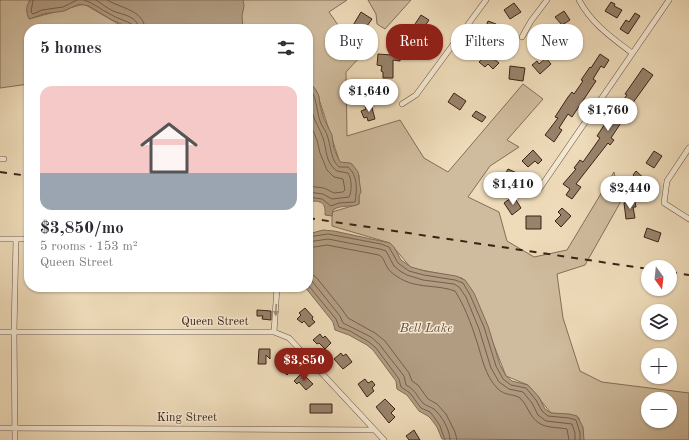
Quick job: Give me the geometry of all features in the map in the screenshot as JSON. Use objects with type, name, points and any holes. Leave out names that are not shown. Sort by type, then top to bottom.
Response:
[{"type":"street","points":[[402,104],[416,95],[486,0]]},
{"type":"street","points":[[522,37],[547,0]]},
{"type":"street","points":[[579,0],[594,22],[604,32],[632,53]]},
{"type":"street","points":[[540,188],[669,0]]},
{"type":"street","points":[[689,148],[667,181],[664,203],[689,219]]},
{"type":"street","points":[[0,239],[24,239]]},
{"type":"street","points":[[16,239],[14,332],[16,440]]},
{"type":"street","points":[[274,332],[277,292]]},
{"type":"street","name":"Queen Street","points":[[0,332],[274,332],[289,338],[384,440]]},
{"type":"street","name":"King Street","points":[[0,428],[374,430]]},
{"type":"shaded area","points":[[0,0],[31,0],[29,1],[29,19],[84,4],[118,24],[24,24],[24,85],[0,88]]},
{"type":"shaded area","points":[[220,0],[347,0],[329,12],[337,24],[325,24],[325,60],[357,60],[346,72],[347,136],[400,120],[424,158],[448,172],[523,84],[543,99],[507,140],[519,147],[490,166],[468,197],[499,212],[507,241],[534,257],[567,250],[614,172],[620,203],[585,265],[557,274],[563,318],[580,371],[602,382],[689,393],[689,440],[581,440],[579,418],[551,413],[528,385],[506,376],[478,305],[462,278],[411,268],[390,243],[332,226],[332,212],[359,204],[359,175],[340,163],[316,90],[313,87],[313,24],[234,24]]},
{"type":"shaded area","points":[[368,0],[411,0],[389,24],[386,24],[385,29],[377,24],[376,14]]},
{"type":"water","points":[[31,0],[243,0],[244,6],[242,16],[243,24],[121,24],[89,6],[79,4],[64,11],[43,14],[30,19],[28,17],[27,10],[28,4]]},
{"type":"water","points":[[313,87],[319,96],[324,119],[332,135],[334,149],[340,162],[352,164],[358,172],[361,192],[359,196],[359,204],[336,208],[333,210],[332,216],[325,215],[323,204],[313,201]]},
{"type":"water","name":"Bell Lake","points":[[323,230],[334,231],[390,243],[401,260],[411,267],[456,276],[465,280],[474,293],[488,326],[500,365],[506,376],[512,381],[528,385],[539,397],[545,409],[551,413],[577,416],[583,427],[584,440],[442,439],[437,427],[431,419],[419,411],[407,395],[397,389],[396,381],[373,350],[349,335],[335,330],[333,322],[309,292],[313,292],[313,233]]},
{"type":"building","points":[[611,2],[615,4],[614,6],[622,10],[617,18],[605,11]]},
{"type":"building","points":[[514,3],[521,12],[510,19],[504,10]]},
{"type":"building","points":[[564,11],[570,20],[561,24],[555,17]]},
{"type":"building","points":[[361,12],[372,19],[368,24],[354,24]]},
{"type":"building","points":[[635,13],[640,16],[628,34],[620,29],[626,20],[629,22]]},
{"type":"building","points":[[421,15],[429,20],[426,24],[415,24]]},
{"type":"building","points":[[488,21],[496,24],[487,24]]},
{"type":"building","points":[[378,54],[386,55],[386,60],[393,60],[393,78],[383,78],[383,72],[381,71],[382,66],[377,65]]},
{"type":"building","points":[[600,54],[609,60],[604,68],[601,66],[593,79],[596,81],[572,117],[568,114],[559,128],[562,130],[554,142],[545,135],[558,118],[555,117],[568,97],[572,92],[574,94],[583,81],[581,80]]},
{"type":"building","points":[[481,60],[495,60],[499,63],[493,69],[488,64],[485,67],[479,62]]},
{"type":"building","points":[[544,60],[548,60],[551,64],[540,74],[532,65],[537,61],[539,64]]},
{"type":"building","points":[[510,66],[525,68],[523,81],[509,79]]},
{"type":"building","points":[[643,68],[653,75],[627,111],[628,112],[611,138],[614,140],[610,145],[608,143],[576,184],[581,187],[572,199],[566,195],[570,189],[563,184],[576,169],[574,168],[580,160],[583,162],[600,138],[597,136],[612,113],[615,115],[626,100],[624,99],[627,95],[625,94]]},
{"type":"building","points":[[454,93],[466,101],[460,110],[448,102]]},
{"type":"building","points":[[371,104],[375,119],[368,121],[367,117],[364,118],[361,111],[366,109],[365,106]]},
{"type":"building","points":[[476,111],[486,117],[482,122],[472,116]]},
{"type":"building","points":[[533,150],[542,160],[538,164],[535,161],[528,167],[522,161]]},
{"type":"building","points":[[654,151],[662,156],[654,168],[646,163]]},
{"type":"building","points":[[508,169],[519,174],[512,188],[501,182]]},
{"type":"building","points":[[636,171],[647,181],[639,191],[631,183],[636,178],[633,175]]},
{"type":"building","points":[[511,198],[513,201],[516,200],[521,208],[512,215],[504,203]]},
{"type":"building","points":[[635,202],[636,207],[633,207],[635,218],[626,219],[624,203]]},
{"type":"building","points":[[562,208],[571,216],[561,227],[555,221],[561,215],[558,212]]},
{"type":"building","points":[[526,216],[541,216],[541,229],[526,229]]},
{"type":"building","points":[[647,228],[661,233],[658,242],[644,237]]},
{"type":"building","points":[[305,308],[313,317],[312,319],[315,322],[309,327],[304,321],[302,323],[297,319],[301,315],[299,313]]},
{"type":"building","points":[[257,310],[271,311],[271,320],[262,319],[263,316],[257,316]]},
{"type":"building","points":[[320,334],[323,338],[325,336],[331,343],[325,349],[313,340]]},
{"type":"building","points":[[259,349],[270,349],[270,359],[266,355],[266,364],[258,364]]},
{"type":"building","points":[[341,353],[343,356],[346,354],[352,362],[343,369],[334,359]]},
{"type":"building","points":[[286,356],[295,366],[287,375],[277,365]]},
{"type":"building","points":[[302,373],[313,384],[306,390],[299,382],[297,384],[294,381]]},
{"type":"building","points":[[365,379],[368,383],[372,381],[375,385],[372,388],[374,391],[367,397],[358,384]]},
{"type":"building","points":[[385,399],[395,409],[391,413],[395,417],[389,423],[376,407]]},
{"type":"building","points":[[310,404],[332,404],[332,413],[310,413]]},
{"type":"building","points":[[414,430],[420,440],[409,440],[406,436]]},
{"type":"railway","points":[[0,172],[24,175]]},
{"type":"railway","points":[[313,219],[641,268]]},
{"type":"railway","points":[[677,273],[689,275]]}]
